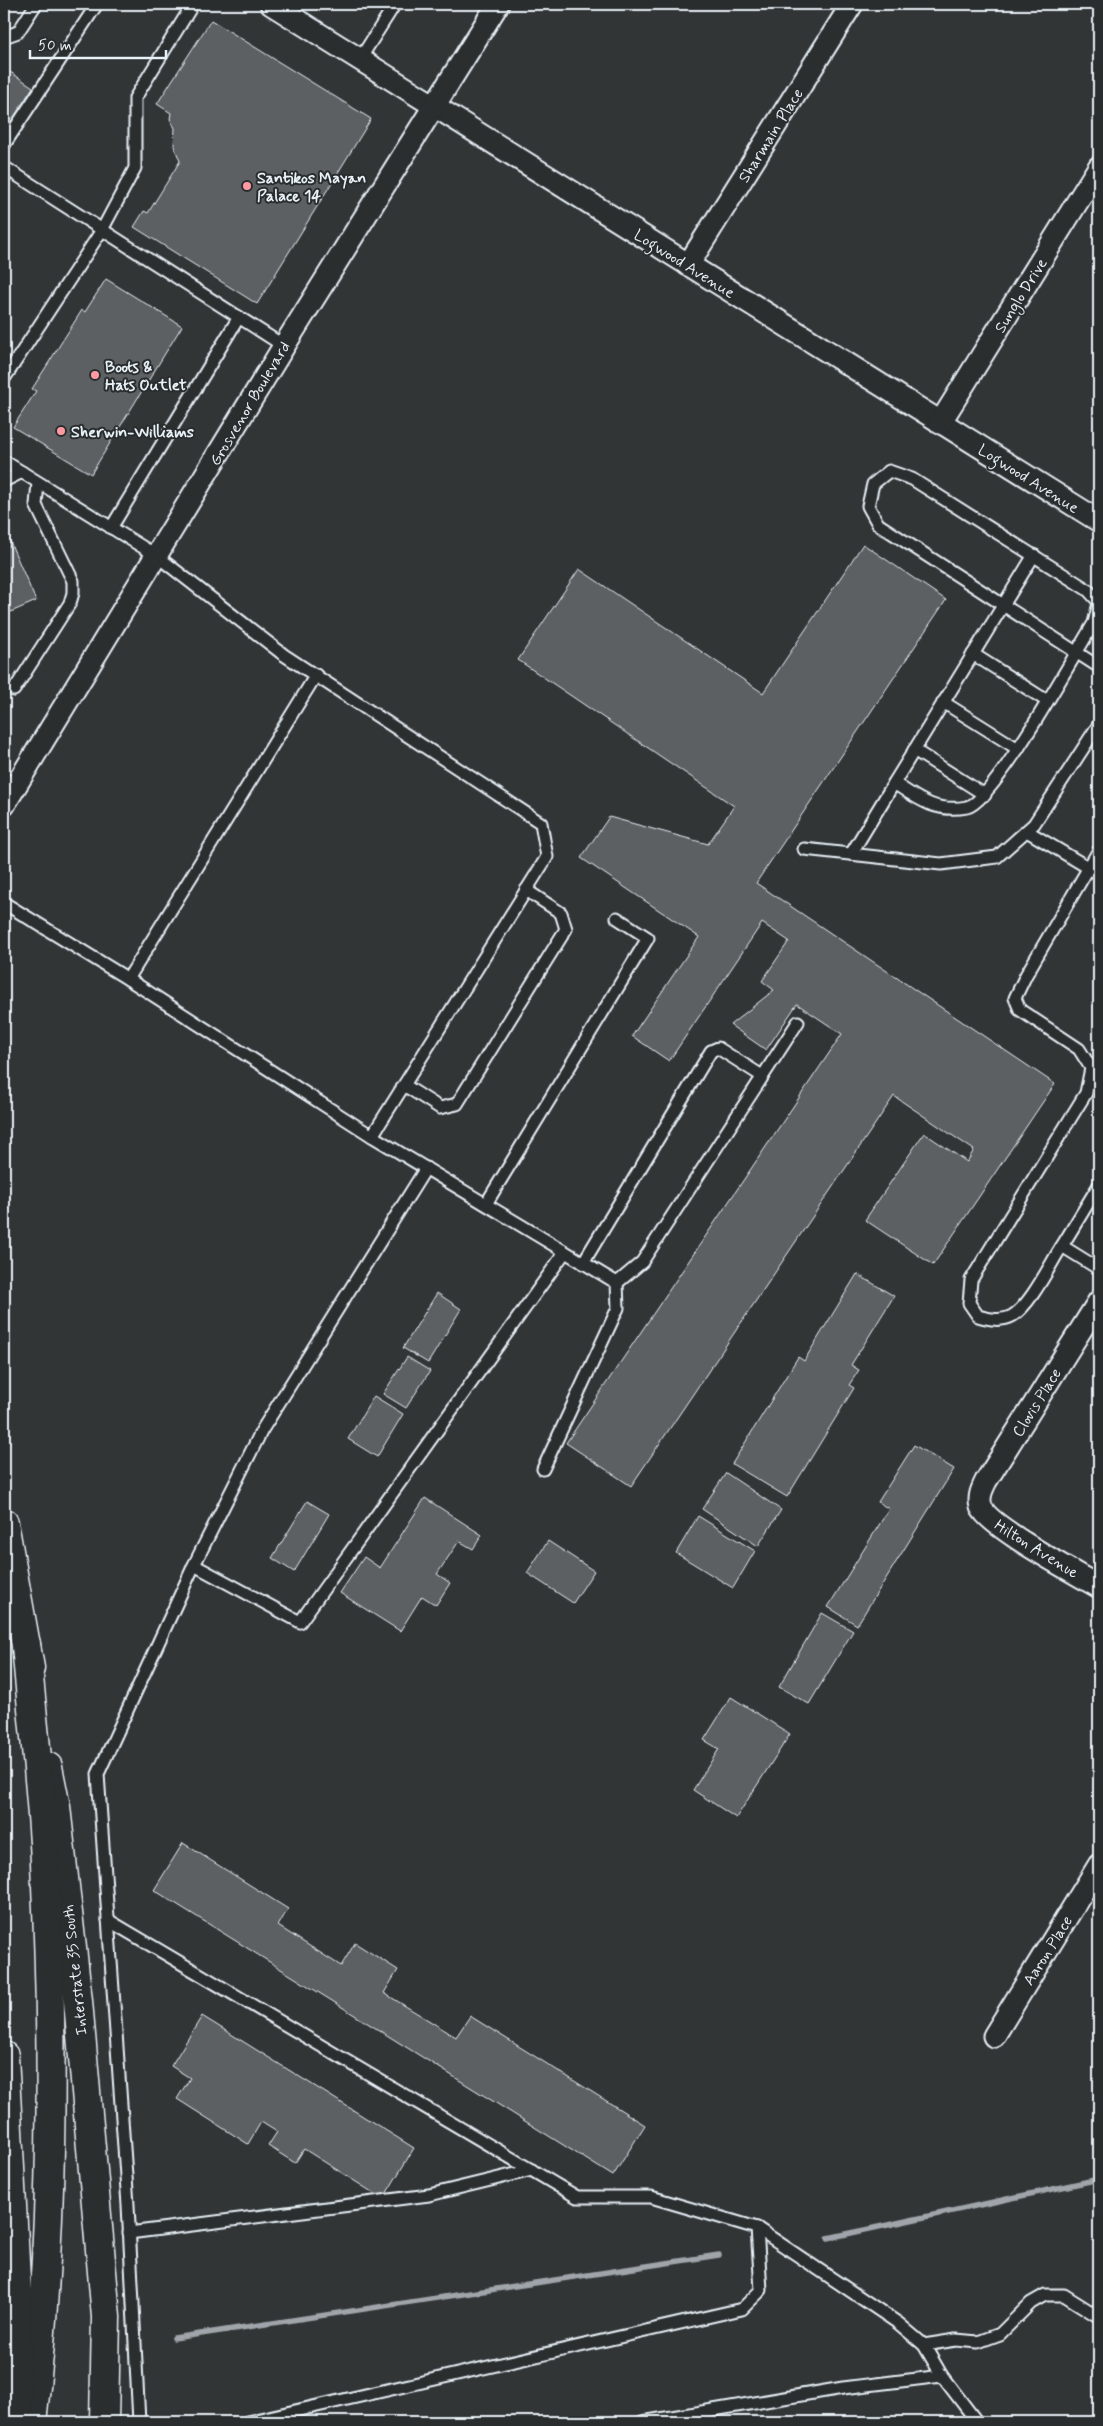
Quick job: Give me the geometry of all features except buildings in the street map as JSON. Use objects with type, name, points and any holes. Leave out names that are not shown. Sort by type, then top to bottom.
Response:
[{"type":"main road","name":"Interstate 35 South","points":[[4,1523],[56,1807],[78,2001],[106,2317],[104,2422]]},
{"type":"main road","points":[[26,1644],[45,1862],[49,2014],[50,2183],[48,2255],[32,2422]]},
{"type":"main road","points":[[4,2056],[16,2280],[18,2422]]},
{"type":"street","name":"Logwood Avenue","points":[[274,4],[1099,522]]},
{"type":"street","name":"Grosvenor Boulevard","points":[[4,805],[284,346],[498,4]]},
{"type":"street","name":"Sharmain Place","points":[[688,265],[852,4]]},
{"type":"street","name":"Sunglo Drive","points":[[940,423],[1099,167]]},
{"type":"street","name":"Clovis Place","points":[[980,1505],[980,1493],[986,1481],[1099,1301]]},
{"type":"street","name":"Hilton Avenue","points":[[980,1505],[994,1522],[1099,1586]]},
{"type":"street","name":"Aaron Place","points":[[994,2036],[1099,1864]]},
{"type":"lane","points":[[4,37],[18,32],[36,4]]},
{"type":"lane","points":[[4,145],[97,4]]},
{"type":"lane","points":[[4,379],[102,230],[135,168],[135,98],[193,4]]},
{"type":"lane","points":[[360,59],[395,4]]},
{"type":"lane","points":[[4,167],[284,346]]},
{"type":"lane","points":[[111,528],[239,317]]},
{"type":"lane","points":[[4,461],[157,556],[284,655],[541,823],[547,857],[372,1136]]},
{"type":"lane","points":[[894,783],[925,804],[945,808],[969,807],[985,794],[1018,749],[1076,652],[1094,623],[1099,602],[1088,590],[1034,555],[912,479],[889,471],[873,484],[868,506],[878,524],[1076,652],[1099,667]]},
{"type":"lane","points":[[4,481],[22,472]]},
{"type":"lane","points":[[14,690],[70,603],[74,593],[73,581],[36,505],[38,483]]},
{"type":"lane","points":[[851,854],[1034,555]]},
{"type":"lane","points":[[973,654],[1047,701]]},
{"type":"lane","points":[[128,979],[316,675]]},
{"type":"lane","points":[[943,702],[1018,749]]},
{"type":"lane","points":[[804,849],[941,864],[997,857],[1034,824],[1099,724]]},
{"type":"lane","points":[[914,750],[985,794]]},
{"type":"lane","points":[[1027,830],[1099,874]]},
{"type":"lane","points":[[1099,850],[1026,975],[1015,998],[1020,1010],[1079,1049],[1091,1068],[1086,1093],[971,1280],[970,1303],[978,1316],[993,1320],[1012,1316],[1024,1305],[1099,1185]]},
{"type":"lane","points":[[404,1085],[440,1108],[457,1104],[566,929],[561,913],[526,890]]},
{"type":"lane","points":[[4,903],[128,979],[372,1136],[617,1283]]},
{"type":"lane","points":[[486,1204],[648,938],[617,918]]},
{"type":"lane","points":[[617,1283],[642,1262],[798,1022]]},
{"type":"lane","points":[[583,1263],[711,1051],[718,1048],[762,1076]]},
{"type":"lane","points":[[139,2422],[130,2233],[98,1774],[194,1565],[262,1430],[426,1168]]},
{"type":"lane","points":[[1062,1246],[1099,1269]]},
{"type":"lane","points":[[194,1565],[300,1622],[565,1252]]},
{"type":"lane","points":[[543,1469],[618,1308],[617,1283]]},
{"type":"lane","points":[[108,1920],[577,2197],[651,2197],[757,2228],[898,2323],[924,2345],[942,2376],[977,2422]]},
{"type":"lane","points":[[130,2233],[429,2195],[532,2170]]},
{"type":"lane","points":[[247,2422],[742,2309],[761,2290],[757,2228]]},
{"type":"lane","points":[[924,2345],[956,2340],[978,2342],[1000,2334],[1031,2304],[1045,2295],[1064,2295],[1099,2317]]},
{"type":"lane","points":[[642,2422],[843,2388],[942,2376]]},
{"type":"waterway","points":[[828,2238],[1099,2179]]},
{"type":"waterway","points":[[174,2338],[719,2255]]},
{"type":"place","name":"Santikos Mayan Palace 14","points":[[247,186]]},
{"type":"place","name":"Boots & Hats Outlet","points":[[95,375]]},
{"type":"place","name":"Sherwin-Williams","points":[[61,431]]}]
